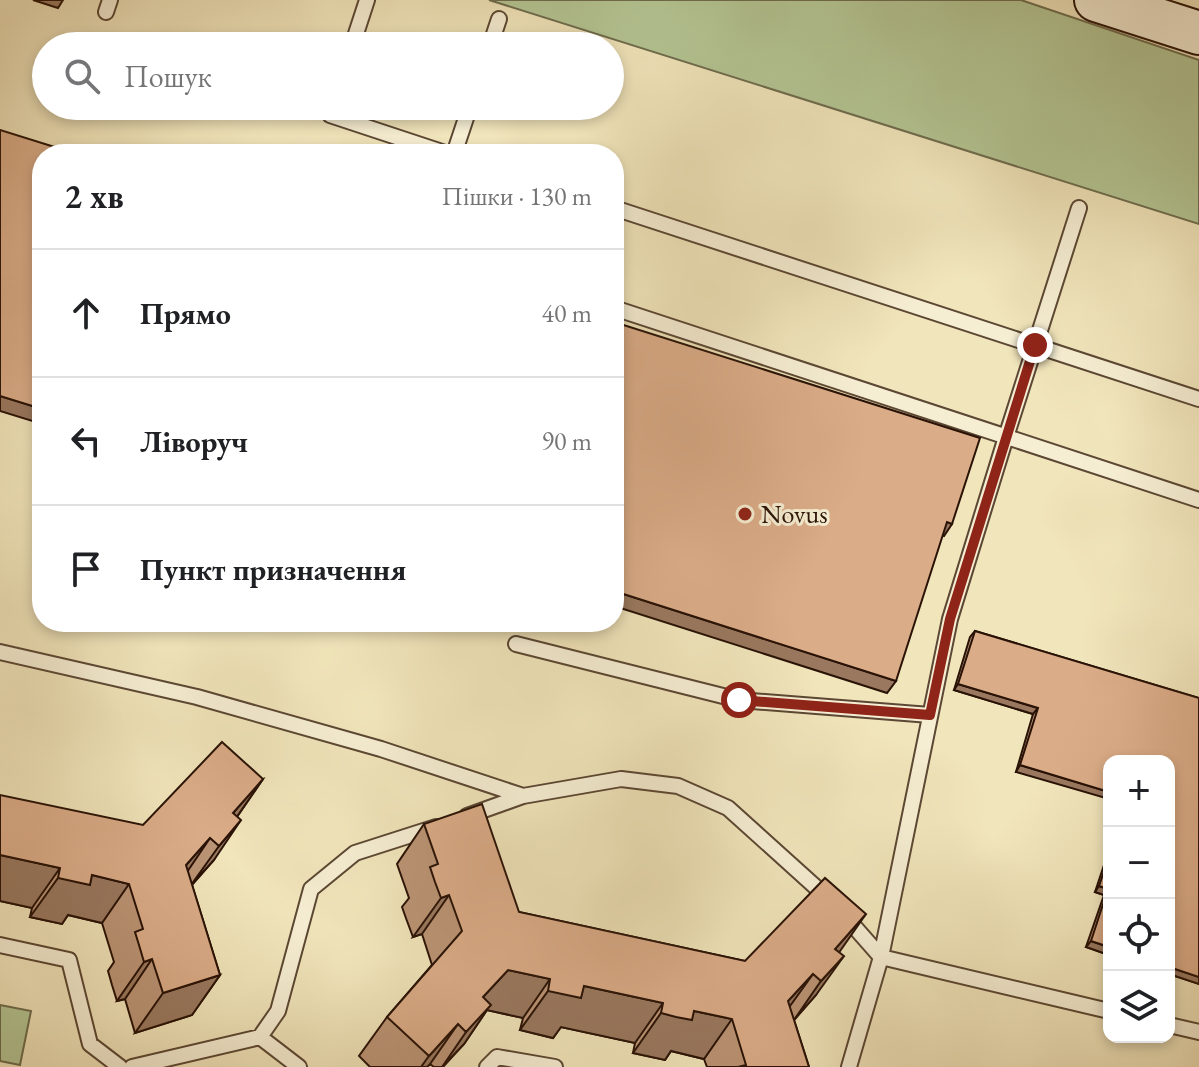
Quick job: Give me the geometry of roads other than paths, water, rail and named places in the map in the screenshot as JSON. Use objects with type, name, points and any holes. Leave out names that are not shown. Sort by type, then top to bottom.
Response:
[{"type":"street","points":[[1096,0],[1199,33]]},
{"type":"lane","points":[[357,32],[367,0]]},
{"type":"lane","points":[[495,32],[499,19]]},
{"type":"lane","points":[[346,120],[420,144]]},
{"type":"lane","points":[[455,144],[464,120]]},
{"type":"lane","points":[[849,1067],[881,957],[950,619],[1079,208]]},
{"type":"lane","points":[[624,211],[1199,399]]},
{"type":"lane","points":[[624,311],[1199,500]]},
{"type":"lane","points":[[516,644],[739,700],[930,715]]},
{"type":"lane","points":[[0,652],[212,701],[381,749],[523,796]]},
{"type":"lane","points":[[132,1067],[260,1037],[278,1011],[311,889],[355,853],[523,796],[621,779],[678,786],[728,808],[831,901],[881,957],[1103,1010]]},
{"type":"lane","points":[[0,945],[69,960],[90,1044],[120,1067]]},
{"type":"lane","points":[[1175,1026],[1199,1032]]},
{"type":"lane","points":[[260,1037],[299,1067]]},
{"type":"lane","points":[[487,1067],[497,1057],[555,1067]]},
{"type":"place","name":"Novus","points":[[745,514]]}]
